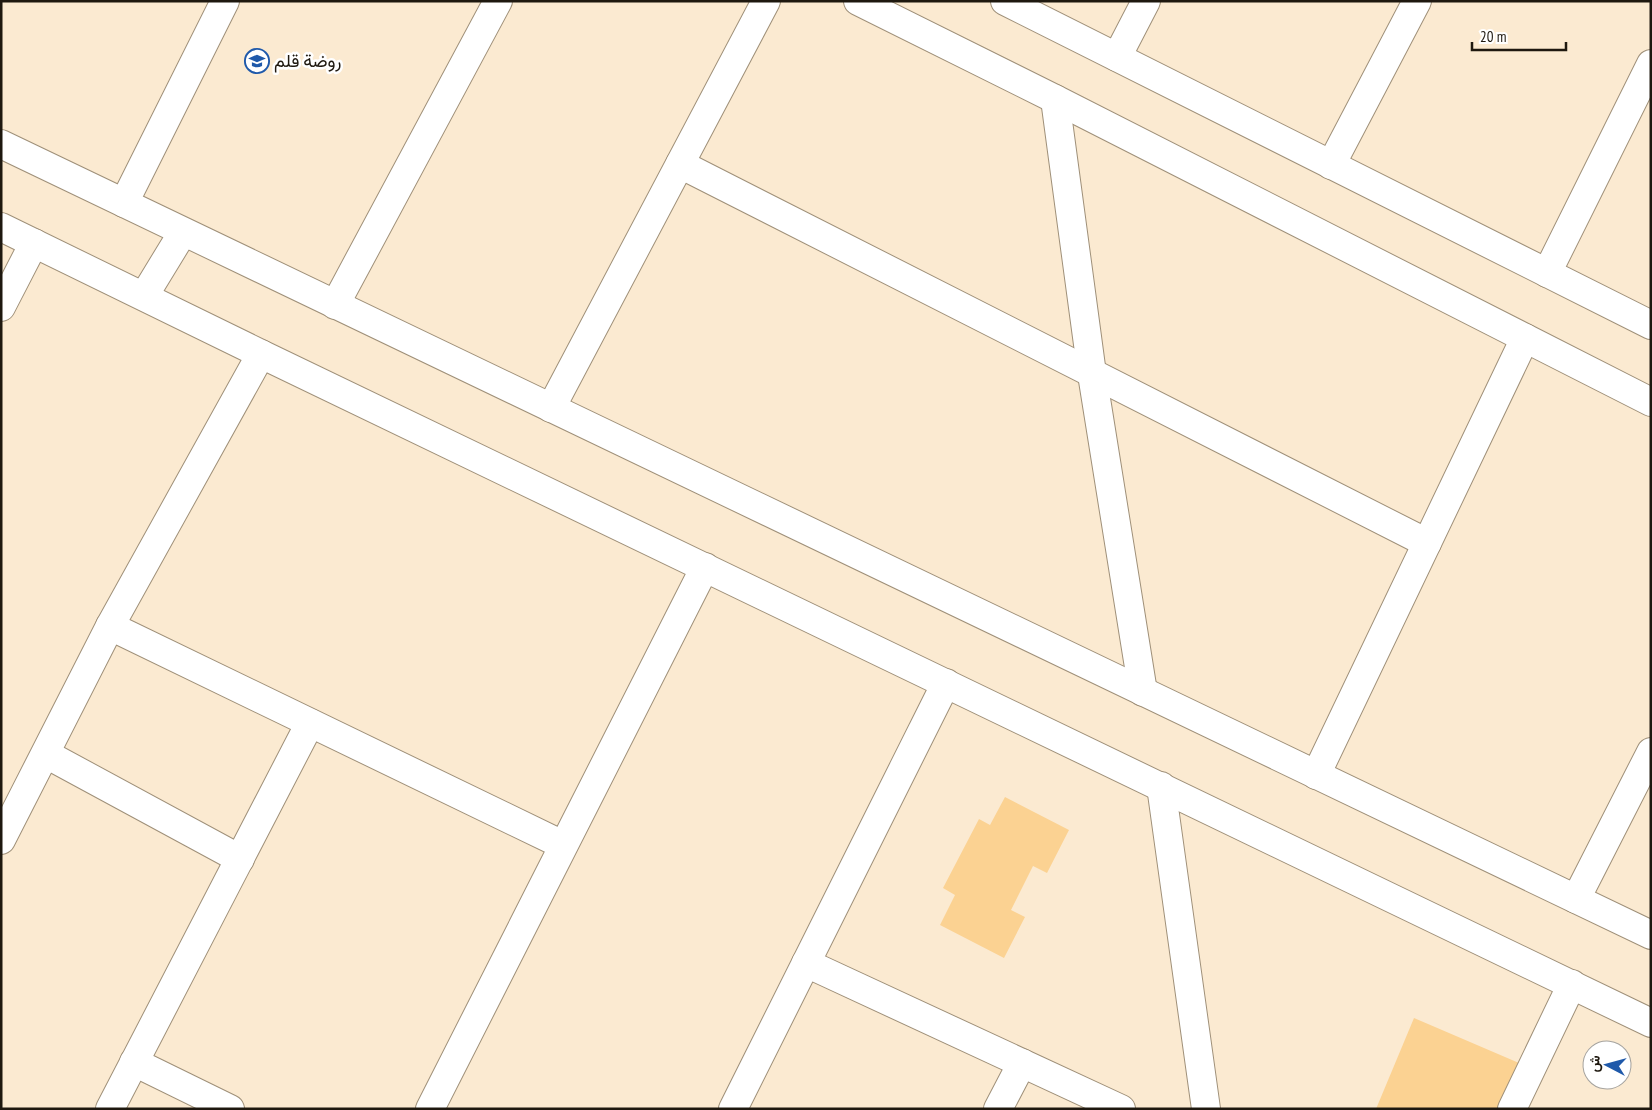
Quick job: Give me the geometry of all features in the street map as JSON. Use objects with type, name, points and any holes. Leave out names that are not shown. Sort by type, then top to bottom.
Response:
[{"type":"street","points":[[124,203],[225,1]]},
{"type":"street","points":[[335,304],[498,1]]},
{"type":"street","points":[[551,408],[766,1]]},
{"type":"street","points":[[858,1],[1651,402]]},
{"type":"street","points":[[1005,1],[1651,325]]},
{"type":"street","points":[[1117,58],[1146,1]]},
{"type":"street","points":[[1331,165],[1417,1]]},
{"type":"street","points":[[1547,273],[1651,64]]},
{"type":"street","points":[[1055,99],[1092,374],[1143,692]]},
{"type":"street","points":[[1,144],[1651,935]]},
{"type":"street","points":[[680,164],[1427,544]]},
{"type":"street","points":[[1,227],[1651,1023]]},
{"type":"street","points":[[144,296],[183,232]]},
{"type":"street","points":[[1,307],[34,243]]},
{"type":"street","points":[[1316,775],[1525,338]]},
{"type":"street","points":[[1,840],[110,626],[261,354]]},
{"type":"street","points":[[430,1109],[705,567]]},
{"type":"street","points":[[110,626],[563,845]]},
{"type":"street","points":[[733,1109],[946,683]]},
{"type":"street","points":[[110,1109],[310,723]]},
{"type":"street","points":[[1576,899],[1651,752]]},
{"type":"street","points":[[46,754],[240,859]]},
{"type":"street","points":[[1161,786],[1206,1109]]},
{"type":"street","points":[[806,963],[1121,1109]]},
{"type":"street","points":[[1512,1109],[1572,984]]},
{"type":"street","points":[[134,1062],[230,1109]]},
{"type":"street","points":[[998,1109],[1022,1063]]},
{"type":"building","points":[[1005,797],[1069,830],[1047,873],[1033,866],[1011,910],[1025,917],[1004,958],[940,925],[955,895],[943,888],[979,819],[990,825]]},
{"type":"building","points":[[1414,1018],[1519,1063],[1499,1109],[1376,1109]]},
{"type":"place","name":"روضة قلم","points":[[257,61]]}]
